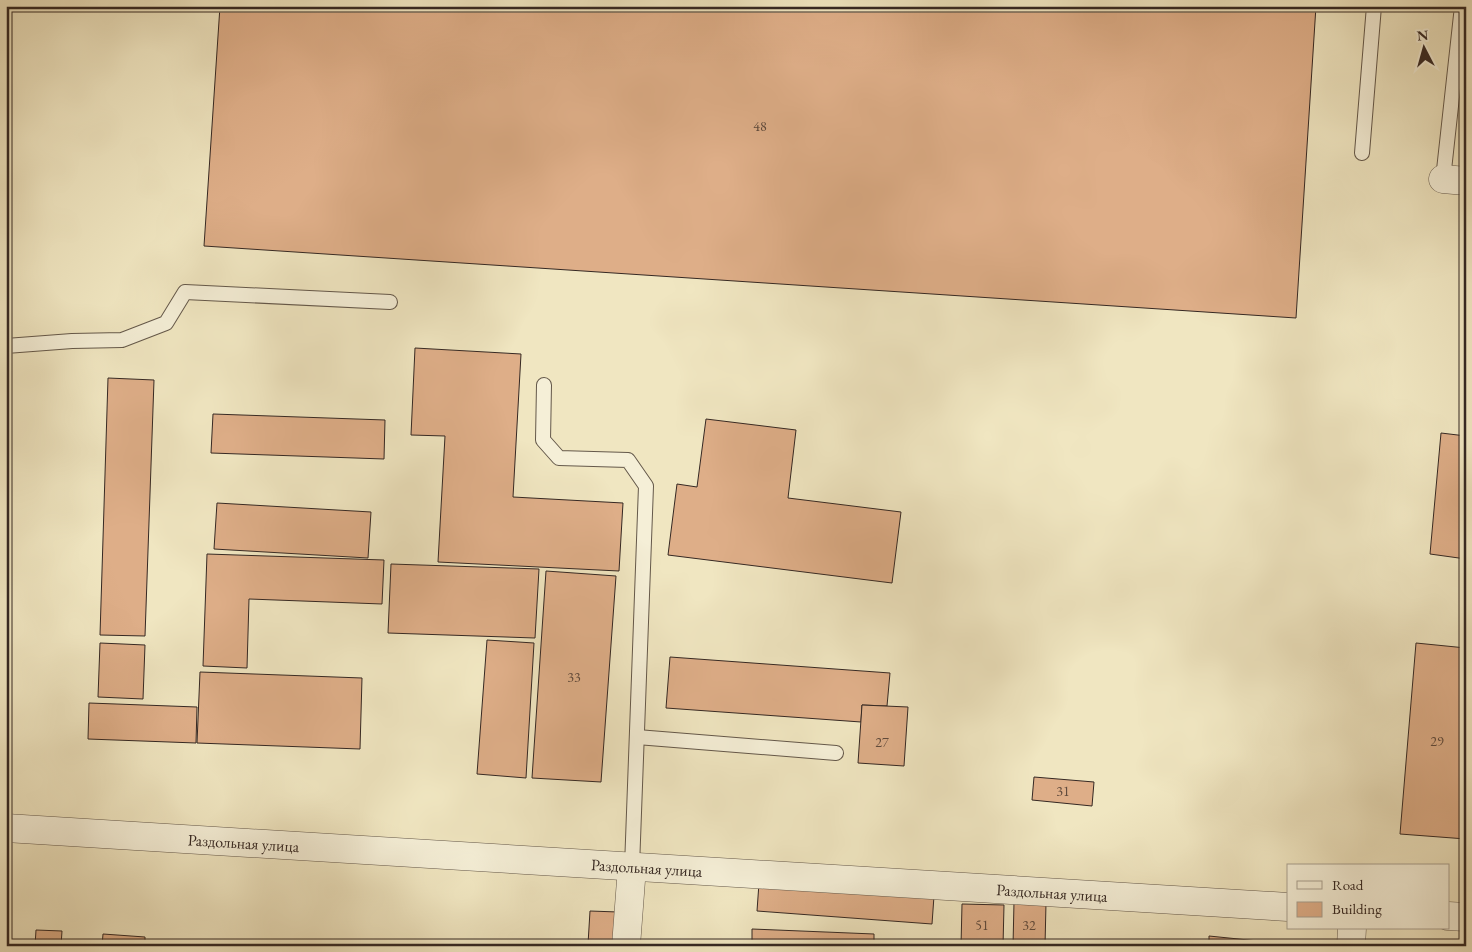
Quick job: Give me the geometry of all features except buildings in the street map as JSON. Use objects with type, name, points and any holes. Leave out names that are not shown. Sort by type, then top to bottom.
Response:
[{"type":"street","name":"Раздольная улица","points":[[6,828],[1287,907]]},
{"type":"street","points":[[626,946],[632,867]]},
{"type":"street","points":[[1450,916],[1466,917]]},
{"type":"street","points":[[1351,946],[1352,930]]},
{"type":"lane","points":[[1362,153],[1374,6]]},
{"type":"lane","points":[[1454,180],[1462,6]]},
{"type":"lane","points":[[6,346],[72,341],[122,340],[166,322],[185,292],[390,302]]},
{"type":"lane","points":[[544,385],[543,440],[559,458],[628,460],[646,486],[632,867]]},
{"type":"lane","points":[[637,737],[836,752]]}]
